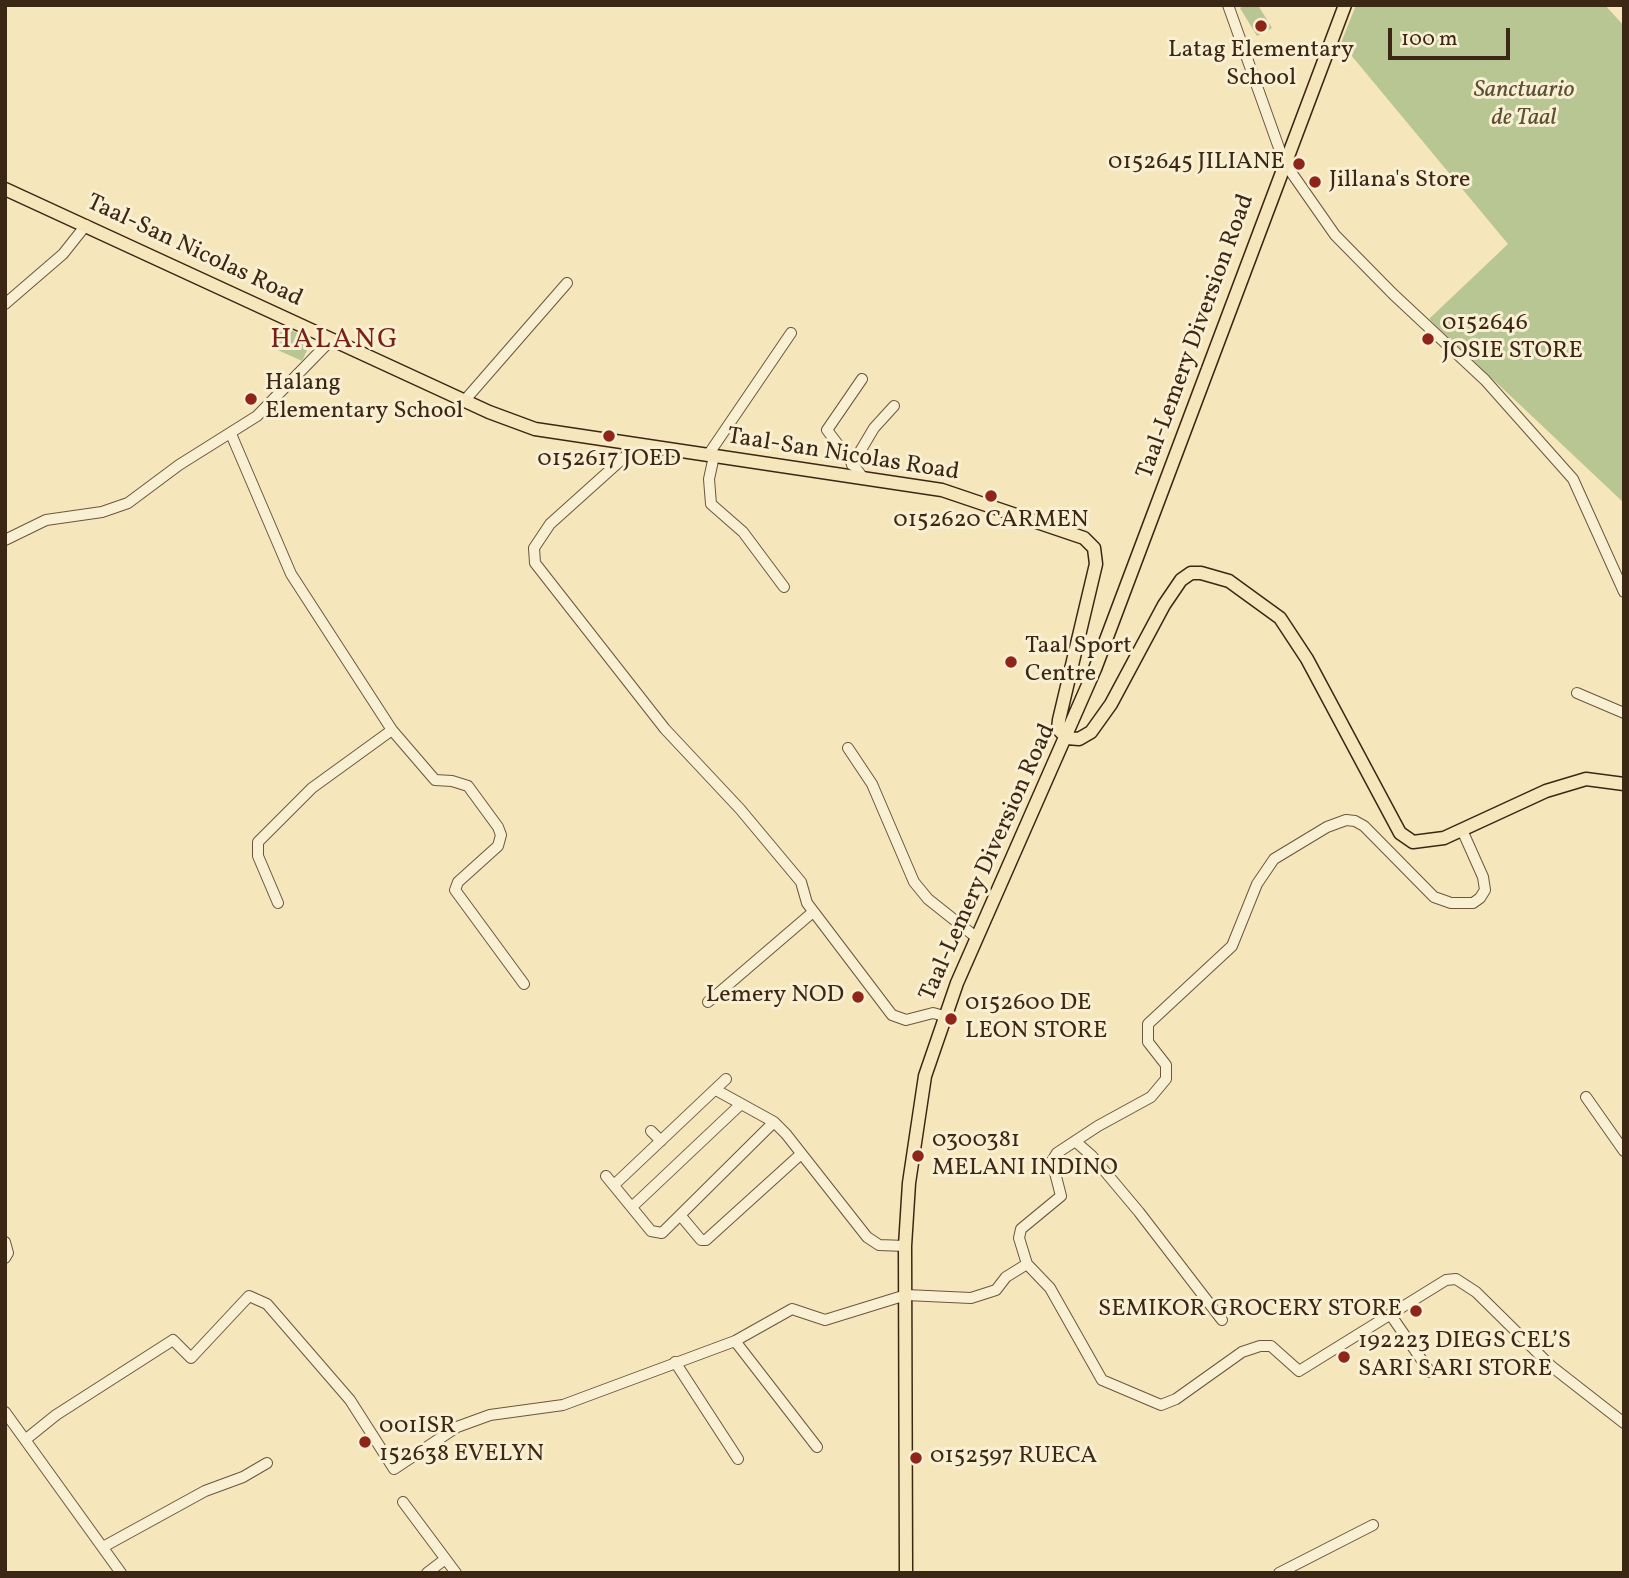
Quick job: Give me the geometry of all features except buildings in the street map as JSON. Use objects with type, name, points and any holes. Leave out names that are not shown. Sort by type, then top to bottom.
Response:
[{"type":"main road","name":"Taal-Lemery Diversion Road","points":[[906,1573],[905,1247],[909,1183],[920,1102],[944,1016],[1067,738],[1345,5]]},
{"type":"main road","name":"Taal-San Nicolas Road","points":[[5,189],[465,400],[535,429],[942,490],[1074,533],[1091,542],[1096,564],[1059,720],[1058,729],[1067,738]]},
{"type":"main road","points":[[1067,738],[1079,739],[1091,732],[1118,693],[1164,605],[1181,580],[1191,573],[1201,573],[1229,581],[1280,618],[1307,659],[1400,833],[1413,842],[1444,838],[1546,791],[1587,779],[1624,784]]},
{"type":"street","points":[[1228,5],[1284,162],[1335,235],[1393,294],[1485,380],[1573,479],[1624,592]]},
{"type":"street","points":[[5,304],[63,254],[86,225]]},
{"type":"street","points":[[465,400],[567,283]]},
{"type":"street","points":[[784,587],[743,532],[711,504],[709,479],[711,455],[791,333]]},
{"type":"street","points":[[5,540],[46,520],[102,512],[128,503],[180,465],[257,416],[332,339]]},
{"type":"street","points":[[862,379],[827,430],[864,479]]},
{"type":"street","points":[[852,465],[874,428],[894,406]]},
{"type":"street","points":[[231,434],[291,574],[392,730],[435,780],[468,786],[498,827],[501,835],[498,846],[458,882],[455,890],[524,984]]},
{"type":"street","points":[[639,444],[550,524],[534,548],[535,563],[664,729],[740,809],[801,882],[807,903],[813,912],[892,1015],[906,1020],[933,1013],[944,1016]]},
{"type":"street","points":[[1577,694],[1624,713]]},
{"type":"street","points":[[278,903],[258,856],[258,842],[312,788],[392,730]]},
{"type":"street","points":[[848,748],[872,784],[914,882],[928,899],[977,938]]},
{"type":"street","points":[[1462,830],[1480,870],[1485,890],[1473,903],[1451,903],[1434,897],[1364,825],[1355,821],[1346,820],[1327,827],[1274,859],[1257,884],[1232,946],[1148,1024],[1148,1041],[1166,1065],[1166,1079],[1151,1097],[1075,1141],[1052,1161],[1060,1196],[1021,1228],[1019,1238],[1027,1264],[1050,1288],[1102,1380],[1161,1405],[1169,1404],[1242,1352],[1271,1346],[1299,1371],[1446,1280],[1456,1279],[1476,1292],[1551,1366],[1624,1423]]},
{"type":"street","points":[[708,1002],[813,912]]},
{"type":"street","points":[[614,1185],[726,1079]]},
{"type":"street","points":[[716,1090],[774,1122],[867,1237],[879,1245],[905,1247]]},
{"type":"street","points":[[1586,1097],[1624,1151]]},
{"type":"street","points":[[633,1206],[741,1104]]},
{"type":"street","points":[[606,1176],[651,1231],[659,1234],[681,1216],[774,1122]]},
{"type":"street","points":[[651,1131],[661,1141]]},
{"type":"street","points":[[1075,1141],[1092,1156],[1139,1212],[1222,1320]]},
{"type":"street","points":[[681,1216],[705,1240],[801,1154]]},
{"type":"street","points":[[5,1242],[8,1253],[5,1258]]},
{"type":"street","points":[[25,1440],[56,1415],[173,1340],[191,1358],[249,1296],[267,1304],[350,1400],[394,1469],[457,1427],[490,1415],[563,1405],[735,1341],[792,1310],[825,1321],[906,1295],[971,1298],[996,1290],[1006,1277],[1027,1264]]},
{"type":"street","points":[[1390,1314],[1430,1372]]},
{"type":"street","points":[[735,1341],[817,1447]]},
{"type":"street","points":[[674,1362],[738,1459]]},
{"type":"street","points":[[5,1412],[121,1573]]},
{"type":"street","points":[[103,1547],[205,1491],[243,1477],[267,1463]]},
{"type":"street","points":[[403,1502],[456,1573]]},
{"type":"street","points":[[1279,1573],[1373,1525]]},
{"type":"street","points":[[427,1573],[444,1560]]},
{"type":"green space","points":[[1245,5],[1258,5],[1272,28],[1257,36],[1240,8]]},
{"type":"green space","name":"Sanctuario de Taal","points":[[1356,5],[1605,5],[1624,26],[1624,503],[1429,319],[1508,244],[1341,43]]},
{"type":"green space","points":[[281,325],[312,340],[302,361],[271,347]]},
{"type":"place","name":"Latag Elementary School","points":[[1261,26]]},
{"type":"place","name":"0152645 JILIANE","points":[[1299,164]]},
{"type":"place","name":"Jillana's Store","points":[[1315,182]]},
{"type":"place","name":"0152646 JOSIE STORE","points":[[1428,339]]},
{"type":"place","name":"Halang Elementary School","points":[[251,399]]},
{"type":"place","name":"0152617 JOED","points":[[609,436]]},
{"type":"place","name":"0152620 CARMEN","points":[[991,496]]},
{"type":"place","name":"Taal Sport Centre","points":[[1011,662]]},
{"type":"place","name":"Lemery NOD","points":[[858,997]]},
{"type":"place","name":"0152600 DE LEON STORE","points":[[951,1019]]},
{"type":"place","name":"0300381 MELANI INDINO","points":[[918,1156]]},
{"type":"place","name":"SEMIKOR GROCERY STORE","points":[[1416,1311]]},
{"type":"place","name":"192223 DIEGS CEL’S SARI SARI STORE","points":[[1344,1357]]},
{"type":"place","name":"001ISR 152638 EVELYN","points":[[365,1442]]},
{"type":"place","name":"0152597 RUECA","points":[[916,1458]]},
{"type":"district","name":"HALANG","points":[[335,342]]}]
